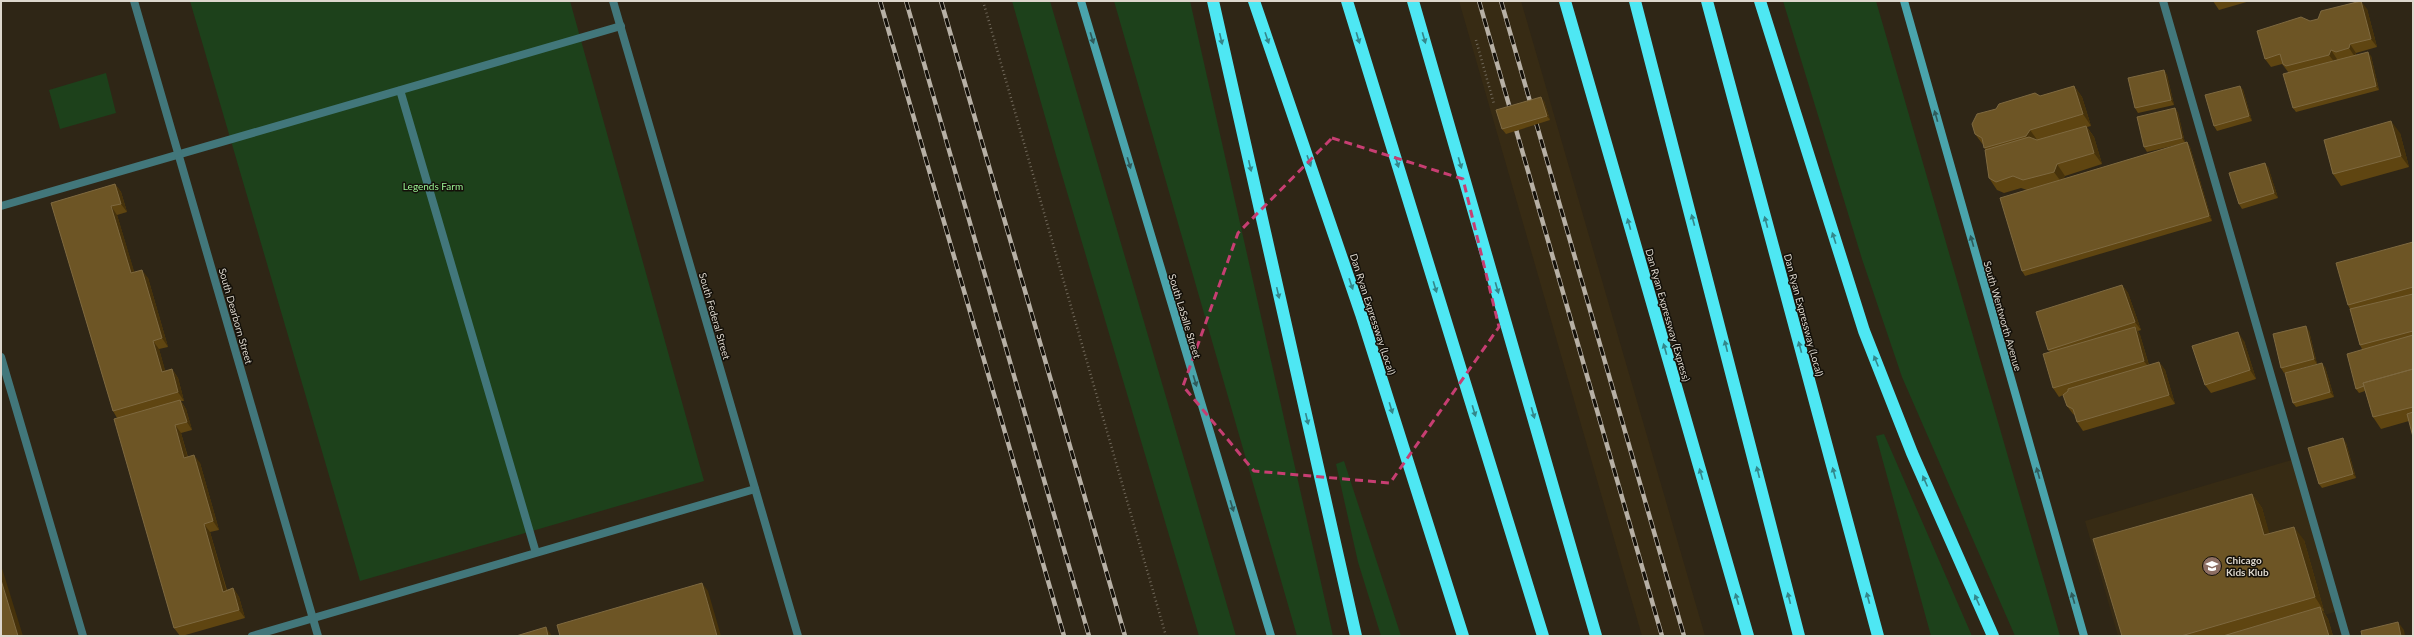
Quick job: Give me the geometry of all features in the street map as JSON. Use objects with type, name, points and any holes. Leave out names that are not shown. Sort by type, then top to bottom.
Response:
[{"type":"highway","points":[[1213,1],[1356,636]]},
{"type":"highway","name":"Dan Ryan Expressway (Local)","points":[[1254,1],[1361,314],[1462,636]]},
{"type":"highway","points":[[1347,1],[1543,636]]},
{"type":"highway","points":[[1413,1],[1596,636]]},
{"type":"highway","name":"Dan Ryan Expressway (Express)","points":[[1565,1],[1748,636]]},
{"type":"highway","points":[[1635,1],[1799,636]]},
{"type":"highway","name":"Dan Ryan Expressway (Local)","points":[[1707,1],[1878,636]]},
{"type":"highway","points":[[1760,1],[1864,331],[1912,453],[1993,636]]},
{"type":"main road","name":"South LaSalle Street","points":[[1081,1],[1271,636]]},
{"type":"main road","name":"South Wentworth Avenue","points":[[1904,1],[2084,636]]},
{"type":"street","name":"South Dearborn Street","points":[[134,1],[318,636]]},
{"type":"street","name":"South Federal Street","points":[[613,1],[798,636]]},
{"type":"street","points":[[2163,1],[2346,636]]},
{"type":"street","points":[[1,206],[621,26]]},
{"type":"street","points":[[400,90],[536,553]]},
{"type":"street","points":[[1,357],[83,636]]},
{"type":"street","points":[[252,636],[755,489]]},
{"type":"path","points":[[983,1],[1166,636]]},
{"type":"path","points":[[1476,40],[1494,104]]},
{"type":"highlighted area","points":[[1332,138],[1463,179],[1499,327],[1390,483],[1254,471],[1183,386],[1238,233]]},
{"type":"shaded area","points":[[1459,1],[1521,1],[1705,636],[1642,636]]},
{"type":"shaded area","name":"Chicago Kids Klub","points":[[2295,459],[2339,611],[2248,636],[2118,636],[2085,521]]},
{"type":"green space","name":"Legends Farm","points":[[190,1],[570,1],[704,481],[360,581]]},
{"type":"green space","points":[[1012,1],[1050,1],[1236,636],[1199,636],[1056,155]]},
{"type":"green space","points":[[1114,1],[1190,1],[1333,636],[1297,636]]},
{"type":"green space","points":[[1783,1],[1876,1],[2060,636],[2015,636],[1902,377],[1862,259]]},
{"type":"green space","points":[[106,73],[116,113],[60,129],[49,90]]},
{"type":"green space","points":[[1884,434],[1972,636],[1931,636],[1876,436]]},
{"type":"green space","points":[[1344,461],[1401,636],[1381,636],[1358,562],[1336,464]]},
{"type":"building","points":[[2361,1],[2371,39],[2350,44],[2349,48],[2336,52],[2331,50],[2329,55],[2286,66],[2283,64],[2280,54],[2265,59],[2257,31],[2301,17],[2310,21],[2318,19],[2321,11]]},
{"type":"building","points":[[2368,52],[2376,86],[2293,108],[2283,74]]},
{"type":"building","points":[[2164,70],[2171,100],[2135,108],[2128,78]]},
{"type":"building","points":[[2074,86],[2083,114],[2030,130],[2026,136],[1984,148],[1982,138],[1975,134],[1972,124],[1977,114],[1996,109],[1999,104],[2035,93],[2040,96]]},
{"type":"building","points":[[2240,86],[2249,116],[2214,126],[2205,95]]},
{"type":"building","points":[[1541,97],[1547,116],[1502,129],[1496,110]]},
{"type":"building","points":[[2175,108],[2182,138],[2144,147],[2137,117]]},
{"type":"building","points":[[2391,121],[2401,156],[2333,174],[2324,140]]},
{"type":"building","points":[[2086,126],[2094,153],[2057,164],[2054,172],[2023,180],[2013,176],[1996,182],[1989,178],[1985,150],[2029,137],[2037,140]]},
{"type":"building","points":[[2187,142],[2209,216],[2022,271],[2000,198]]},
{"type":"building","points":[[2265,163],[2274,193],[2239,204],[2229,173]]},
{"type":"building","points":[[115,184],[121,204],[111,206],[131,273],[142,270],[162,338],[153,341],[162,372],[172,369],[178,392],[113,411],[51,203]]},
{"type":"building","points":[[2413,242],[2413,287],[2348,305],[2336,263]]},
{"type":"building","points":[[2122,285],[2135,322],[2048,350],[2036,312]]},
{"type":"building","points":[[2413,294],[2413,331],[2360,345],[2350,309]]},
{"type":"building","points":[[2306,326],[2314,359],[2281,368],[2273,334]]},
{"type":"building","points":[[2135,327],[2144,361],[2053,388],[2043,354]]},
{"type":"building","points":[[2238,332],[2250,370],[2205,385],[2192,346]]},
{"type":"building","points":[[2413,335],[2413,369],[2363,383],[2364,386],[2356,389],[2347,354]]},
{"type":"building","points":[[2159,362],[2169,395],[2077,422],[2073,409],[2067,406],[2063,395],[2068,391],[2068,389]]},
{"type":"building","points":[[2322,363],[2330,392],[2293,403],[2285,373]]},
{"type":"building","points":[[2413,369],[2413,407],[2373,417],[2363,383]]},
{"type":"building","points":[[180,400],[187,422],[175,425],[184,458],[194,455],[213,521],[204,524],[223,592],[233,588],[239,610],[174,628],[114,419]]},
{"type":"building","points":[[2413,412],[2413,437],[2407,414]]},
{"type":"building","points":[[2343,438],[2353,474],[2319,484],[2308,448]]},
{"type":"building","name":"Chicago Kids Klub","points":[[2252,494],[2264,535],[2294,527],[2315,597],[2181,636],[2122,636],[2093,539]]},
{"type":"building","points":[[1,580],[18,636],[1,636]]},
{"type":"building","points":[[702,583],[717,636],[560,636],[557,625]]},
{"type":"building","points":[[2320,607],[2329,636],[2223,636]]},
{"type":"building","points":[[2398,622],[2401,636],[2362,636],[2361,631]]},
{"type":"building","points":[[546,627],[548,636],[516,636]]},
{"type":"railway","points":[[880,1],[1064,636]]},
{"type":"railway","points":[[906,1],[1089,636]]},
{"type":"railway","points":[[941,1],[1125,636]]},
{"type":"railway","points":[[1479,1],[1662,636]]},
{"type":"railway","points":[[1501,1],[1684,636]]},
{"type":"place","name":"Chicago Kids Klub","points":[[2212,566]]}]
